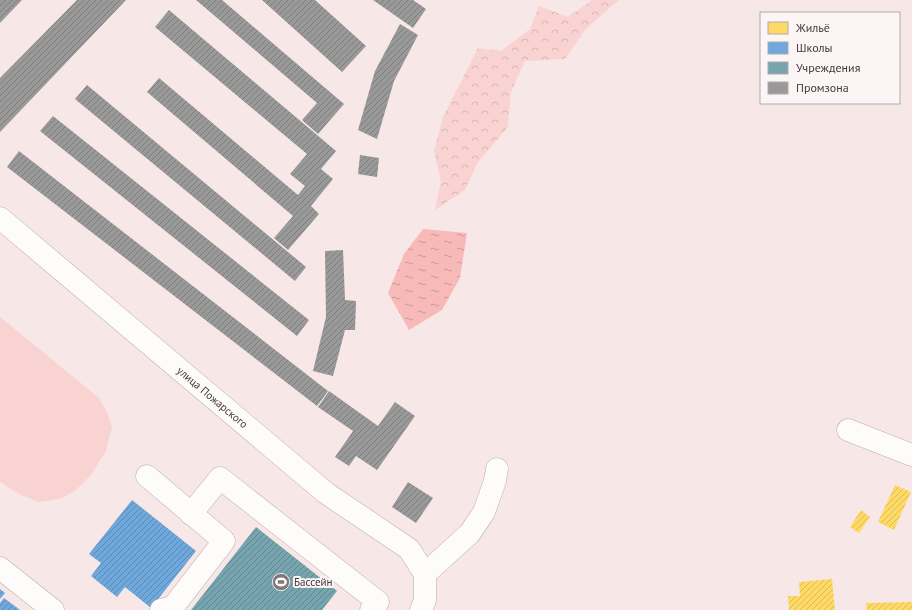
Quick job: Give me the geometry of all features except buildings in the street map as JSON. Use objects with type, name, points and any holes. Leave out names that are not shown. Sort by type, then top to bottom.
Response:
[{"type":"street","name":"улица Пожарского","points":[[0,218],[326,492],[409,549],[425,574]]},
{"type":"street","points":[[848,430],[912,455]]},
{"type":"street","points":[[421,610],[425,600],[425,574],[470,533],[484,512],[495,481],[497,469]]},
{"type":"street","points":[[147,476],[224,541],[173,607],[161,610]]},
{"type":"street","points":[[191,514],[220,478],[374,606]]},
{"type":"street","points":[[0,568],[53,610]]},
{"type":"green space","points":[[592,0],[620,0],[585,30],[565,59],[525,61],[511,92],[508,127],[478,162],[465,190],[435,210],[441,181],[434,151],[443,117],[478,48],[501,51],[530,29],[539,6],[568,17]]},
{"type":"green space","points":[[0,317],[99,398],[107,412],[112,427],[106,451],[91,475],[76,490],[60,499],[39,502],[19,494],[0,482]]},
{"type":"water","points":[[423,229],[467,233],[460,278],[442,310],[409,330],[388,293],[404,254]]},
{"type":"place","name":"Бассейн","points":[[281,582]]}]
